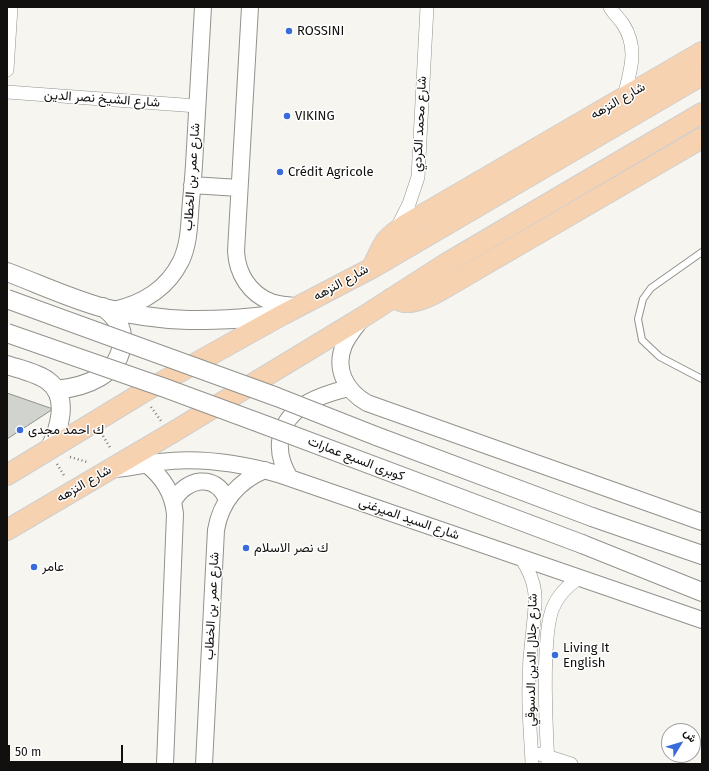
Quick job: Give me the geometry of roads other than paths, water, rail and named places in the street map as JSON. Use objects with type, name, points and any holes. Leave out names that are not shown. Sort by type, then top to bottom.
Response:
[{"type":"main road","name":"شارع النزهه","points":[[7,475],[142,393],[372,268],[384,245],[392,235],[412,221],[702,52]]},
{"type":"main road","points":[[372,268],[702,75]]},
{"type":"main road","name":"شارع النزهه","points":[[7,530],[170,434],[363,317],[447,263],[702,113]]},
{"type":"main road","points":[[392,298],[404,302],[413,301],[427,297],[441,290],[702,138]]},
{"type":"main road","points":[[7,272],[109,309],[150,316],[187,320],[224,320],[272,315],[291,311]]},
{"type":"main road","points":[[7,299],[264,392],[376,436],[592,517],[702,555]]},
{"type":"main road","points":[[56,390],[70,388],[90,382],[108,371],[118,360],[122,346],[121,330],[114,317],[109,312],[109,309]]},
{"type":"main road","name":"كوبرى السبع عمارات","points":[[7,333],[165,388],[265,425],[582,544],[702,592]]},
{"type":"main road","points":[[7,365],[43,378],[56,390],[61,408],[60,420],[55,438],[49,450]]},
{"type":"street","points":[[7,70],[11,7]]},
{"type":"street","name":"شارع عمر بن الخطاب","points":[[109,309],[138,303],[149,297],[167,282],[181,262],[185,250],[188,238],[192,185],[203,7]]},
{"type":"street","points":[[250,7],[236,261],[241,274],[254,292],[291,311]]},
{"type":"street","name":"شارع محمد الكردي","points":[[392,235],[400,223],[409,204],[418,177],[427,7]]},
{"type":"street","points":[[610,7],[623,25],[632,46],[631,68],[624,97]]},
{"type":"street","name":"شارع الشيخ نصر الدين","points":[[7,92],[197,106]]},
{"type":"street","points":[[192,185],[239,188]]},
{"type":"street","points":[[363,317],[348,338],[341,358],[342,372],[345,380],[349,388],[360,399],[374,406],[702,522]]},
{"type":"street","points":[[290,478],[282,464],[280,448],[282,432],[286,424],[293,414],[302,406],[349,388]]},
{"type":"street","name":"شارع السيد الميرغنى","points":[[115,466],[126,468],[173,460],[199,460],[239,464],[265,470],[702,620]]},
{"type":"street","points":[[146,464],[153,468],[163,480],[171,494],[176,520],[165,764]]},
{"type":"street","name":"شارع عمر بن الخطاب","points":[[204,764],[216,530],[221,511],[235,489],[252,476],[265,470]]},
{"type":"street","points":[[173,502],[183,488],[193,483],[203,481],[214,484],[222,490],[227,500]]},
{"type":"street","name":"شارع جلال الدين الدسوقي","points":[[521,558],[531,576],[536,604],[530,654],[529,681],[529,719],[532,758]]},
{"type":"street","name":"شارع جلال الدين الدسوقي","points":[[548,760],[545,689],[548,623],[552,609],[559,597],[568,586],[579,578]]},
{"type":"street","points":[[532,758],[570,764]]},
{"type":"lane","points":[[702,252],[651,288],[643,299],[638,319],[642,340],[660,357],[702,379]]},
{"type":"place","name":"ROSSINI","points":[[289,31]]},
{"type":"place","name":"VIKING","points":[[287,116]]},
{"type":"place","name":"Crédit Agricole","points":[[280,172]]},
{"type":"place","name":"ك احمد مجدى","points":[[20,430]]},
{"type":"place","name":"ك نصر الاسلام","points":[[246,548]]},
{"type":"place","name":"عامر","points":[[34,567]]},
{"type":"place","name":"Living It English","points":[[555,655]]}]
